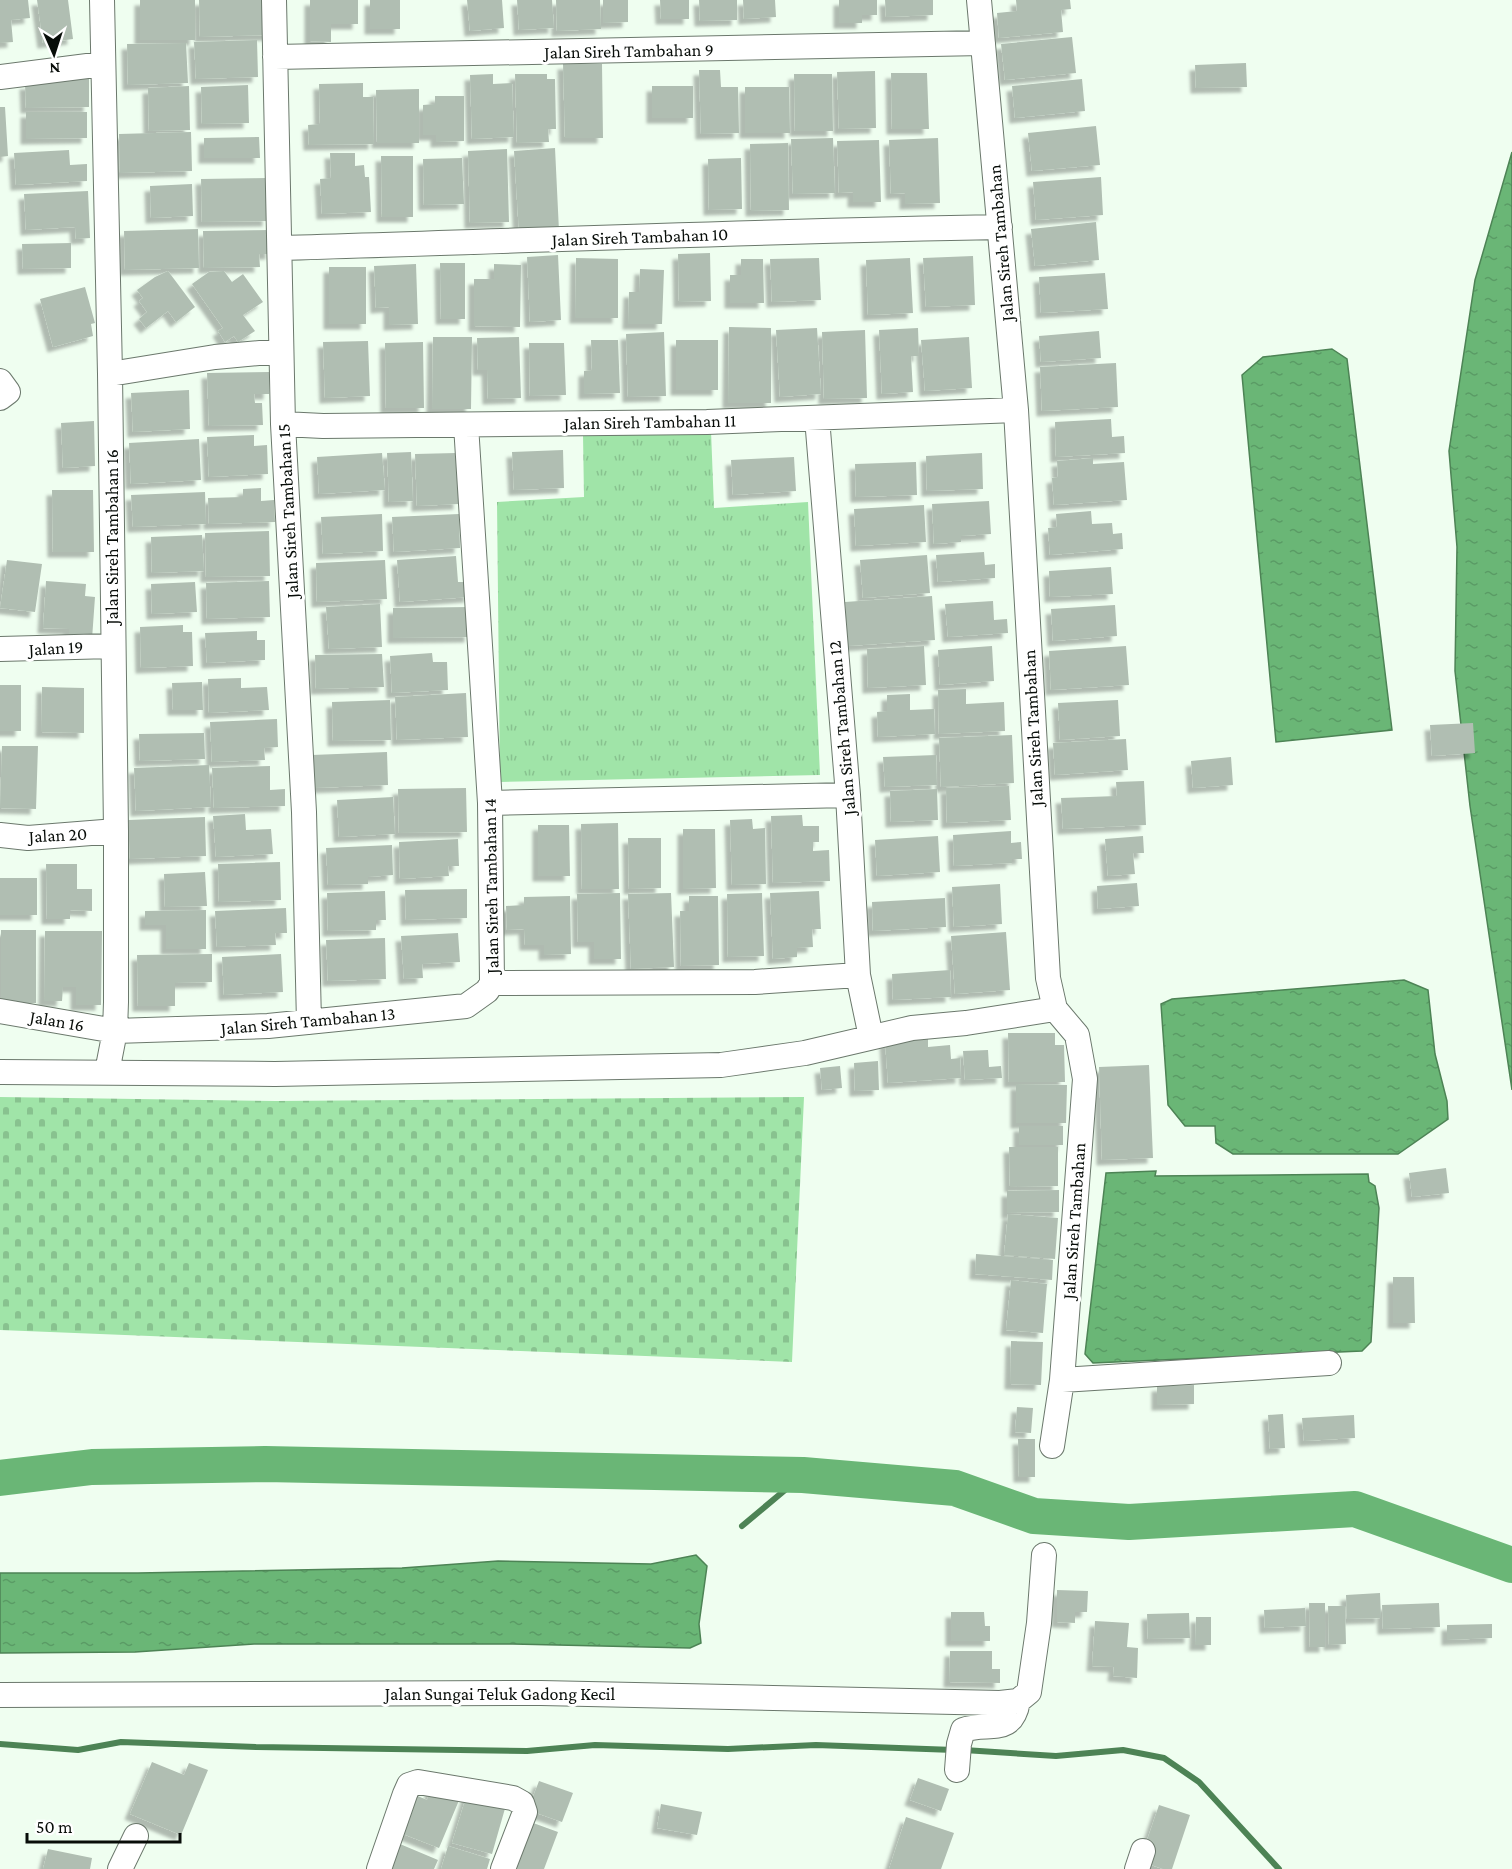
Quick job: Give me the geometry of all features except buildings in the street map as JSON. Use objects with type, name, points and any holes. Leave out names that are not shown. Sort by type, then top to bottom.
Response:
[{"type":"street","name":"Jalan Sireh Tambahan 16","points":[[102,0],[116,831],[115,1031],[107,1072]]},
{"type":"street","name":"Jalan Sireh Tambahan 15","points":[[274,0],[283,424],[304,812],[309,1022]]},
{"type":"street","name":"Jalan Sireh Tambahan","points":[[979,0],[1016,410],[1048,978],[1055,1008],[1077,1035],[1084,1079],[1062,1380],[1052,1446]]},
{"type":"street","name":"Jalan Sireh Tambahan 9","points":[[276,57],[983,43]]},
{"type":"street","points":[[0,76],[103,64]]},
{"type":"street","name":"Jalan Sireh Tambahan 10","points":[[280,248],[636,238],[786,231],[1000,227]]},
{"type":"street","points":[[110,374],[205,358],[281,351]]},
{"type":"street","name":"Jalan Sireh Tambahan 11","points":[[283,424],[466,425],[817,418],[1016,410]]},
{"type":"street","name":"Jalan Sireh Tambahan 12","points":[[817,418],[848,795],[858,975],[872,1037]]},
{"type":"street","name":"Jalan Sireh Tambahan 14","points":[[466,425],[490,803],[492,983],[755,982],[858,975]]},
{"type":"street","name":"Jalan 19","points":[[0,649],[112,645]]},
{"type":"street","points":[[490,803],[848,795]]},
{"type":"street","name":"Jalan 20","points":[[0,835],[28,838],[116,831]]},
{"type":"street","name":"Jalan Sireh Tambahan 13","points":[[115,1031],[268,1026],[466,1006],[487,991],[492,983]]},
{"type":"street","points":[[0,1072],[310,1073],[721,1065],[806,1053],[912,1028],[966,1023],[1055,1008]]},
{"type":"street","name":"Jalan 16","points":[[0,1011],[115,1031]]},
{"type":"street","points":[[1062,1380],[1329,1363]]},
{"type":"street","points":[[957,1770],[959,1744],[963,1730],[1005,1725],[1012,1720],[1009,1702],[1029,1692],[1039,1623],[1044,1555]]},
{"type":"street","name":"Jalan Sungai Teluk Gadong Kecil","points":[[0,1695],[541,1693],[1009,1702]]},
{"type":"street","points":[[379,1869],[409,1785],[418,1782],[513,1798],[522,1803],[525,1812],[503,1869]]},
{"type":"street","points":[[120,1869],[136,1836]]},
{"type":"green space","points":[[711,431],[714,508],[808,502],[820,775],[500,782],[497,502],[584,497],[583,435]]},
{"type":"green space","points":[[0,1097],[276,1101],[804,1097],[792,1362],[0,1330]]},
{"type":"water","points":[[1512,152],[1512,1090],[1470,806],[1455,671],[1457,547],[1449,451],[1475,280]]},
{"type":"water","points":[[1332,349],[1347,359],[1392,730],[1276,742],[1242,375],[1263,357]]},
{"type":"water","points":[[1404,980],[1428,990],[1435,1054],[1447,1101],[1448,1119],[1398,1154],[1233,1154],[1216,1143],[1215,1126],[1185,1126],[1168,1105],[1161,1004],[1172,999]]},
{"type":"water","points":[[1156,1171],[1155,1176],[1368,1174],[1369,1182],[1375,1186],[1379,1208],[1371,1342],[1362,1351],[1093,1363],[1085,1354],[1106,1173]]},
{"type":"water","points":[[696,1555],[707,1566],[699,1624],[701,1643],[690,1648],[513,1644],[254,1644],[135,1652],[0,1653],[0,1573],[402,1568],[498,1561],[651,1564]]},
{"type":"waterway","points":[[0,1478],[92,1467],[265,1464],[803,1475],[955,1488],[1034,1516],[1129,1522],[1355,1509],[1512,1565]]},
{"type":"waterway","points":[[742,1526],[803,1475]]},
{"type":"waterway","points":[[0,1744],[78,1750],[121,1742],[256,1747],[527,1751],[595,1745],[728,1749],[816,1745],[954,1750]]},
{"type":"waterway","points":[[964,1750],[1056,1756],[1123,1750],[1164,1758],[1199,1782],[1279,1869]]}]
